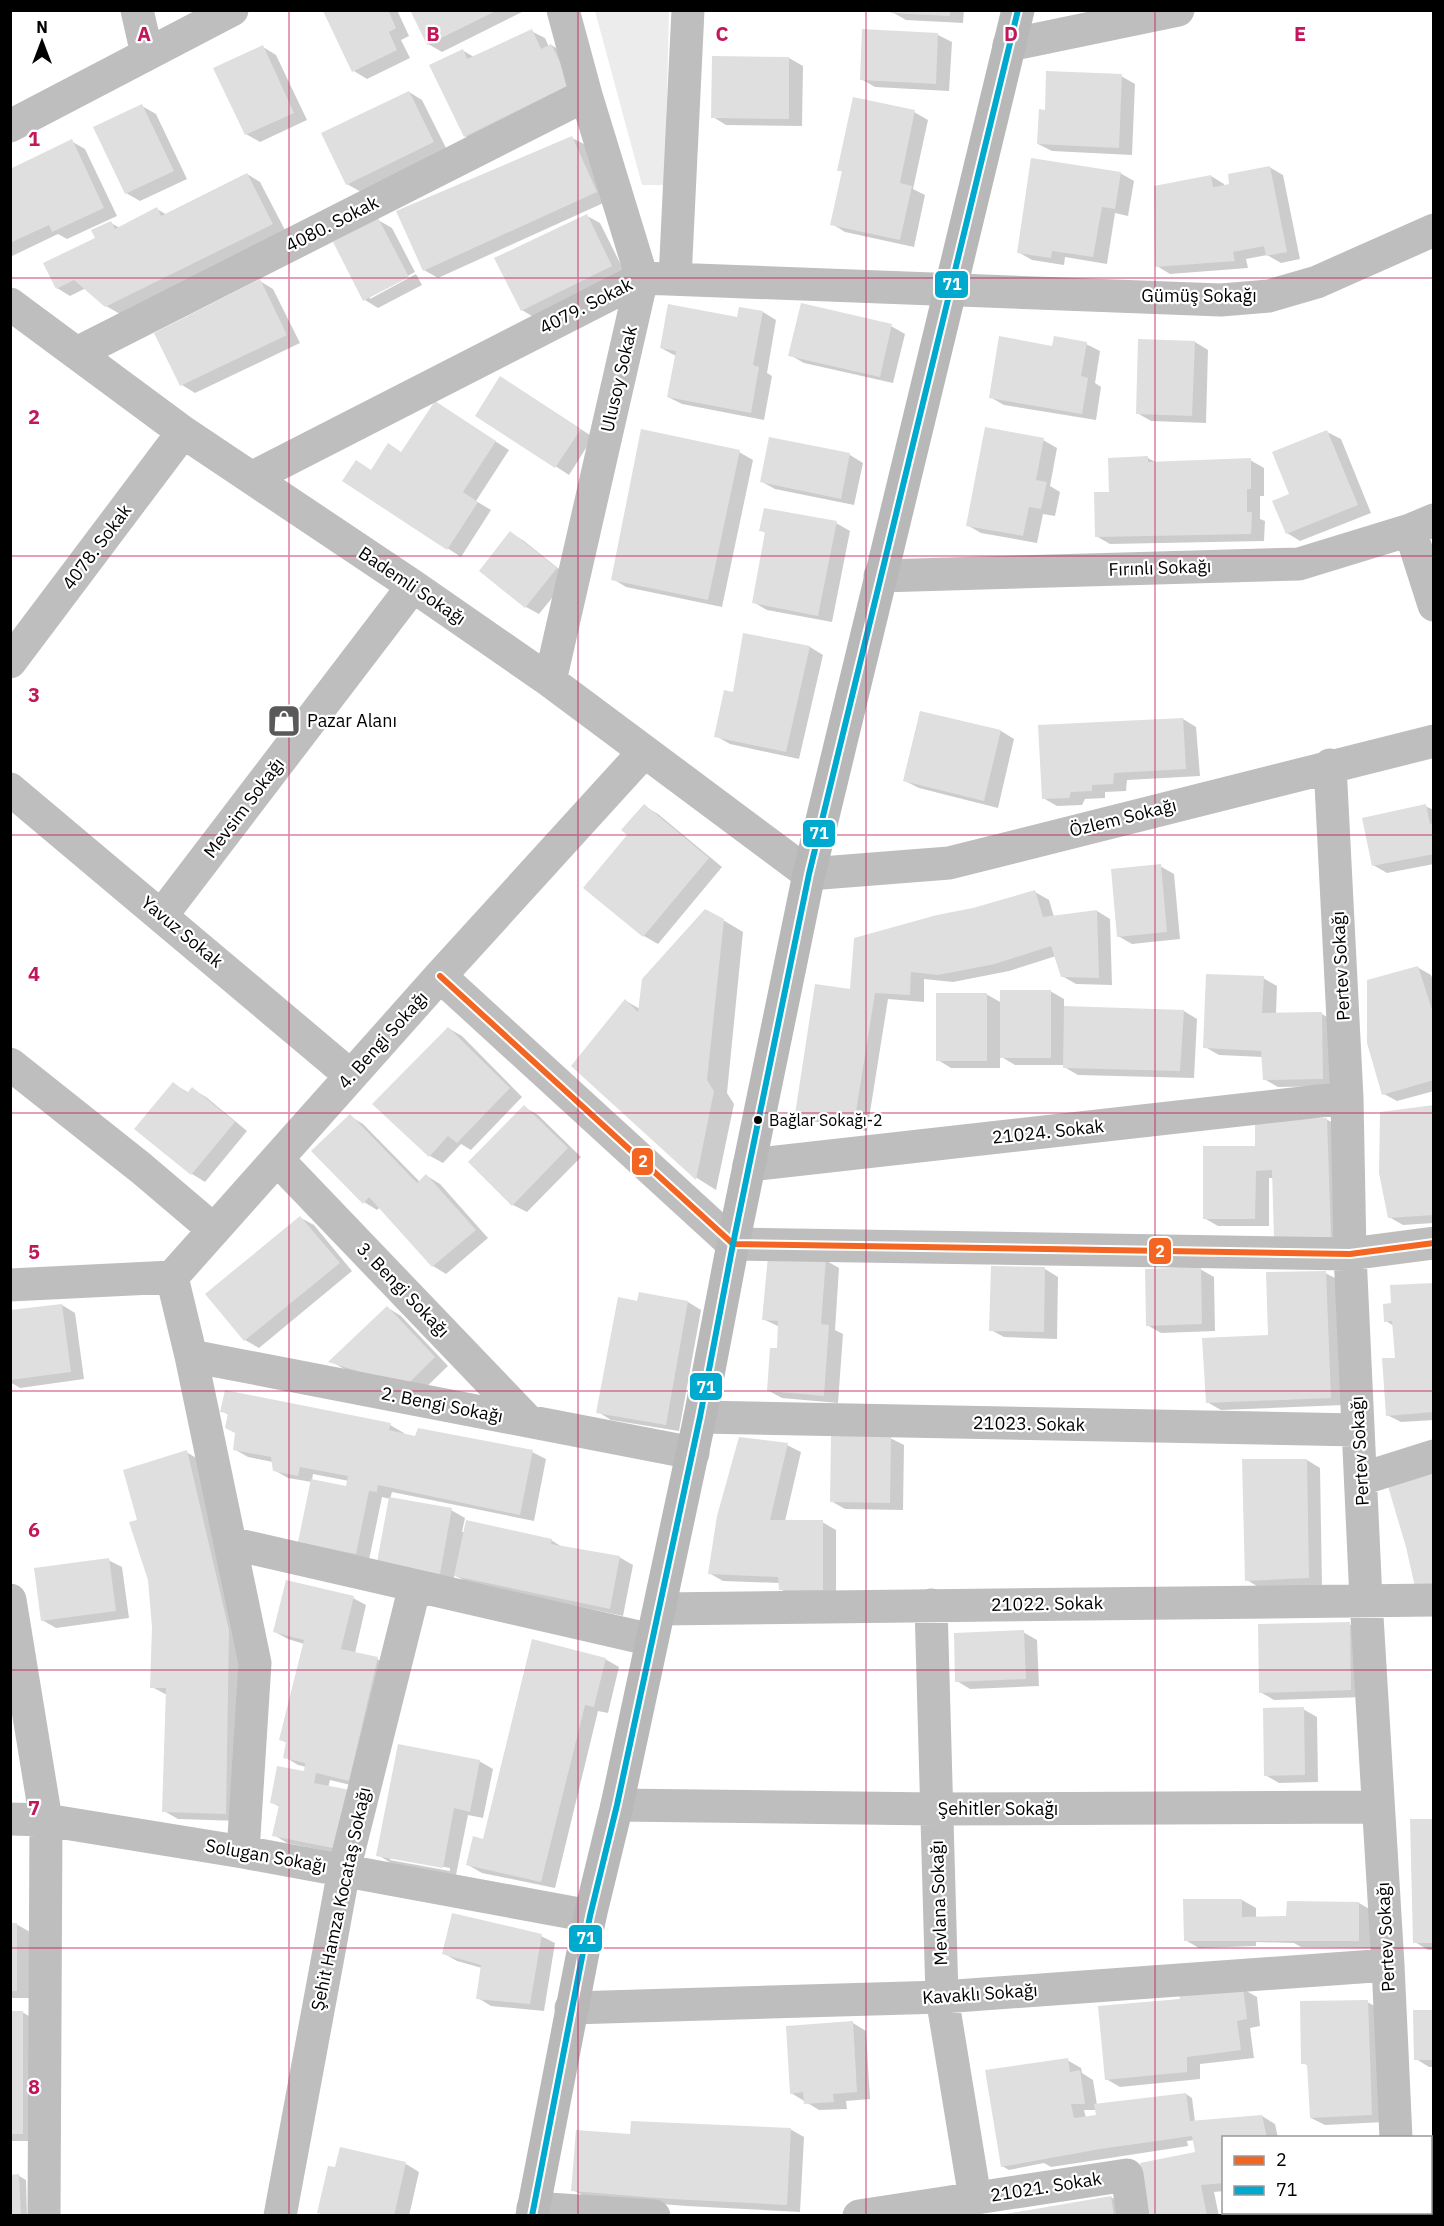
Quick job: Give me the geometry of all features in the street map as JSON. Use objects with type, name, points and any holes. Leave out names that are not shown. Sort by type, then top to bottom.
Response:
[{"type":"main road","points":[[532,2212],[590,1916],[617,1805],[693,1453],[733,1244],[809,874],[880,576],[953,288],[1018,10]]},
{"type":"street","points":[[137,10],[147,54]]},
{"type":"street","points":[[10,126],[232,10]]},
{"type":"street","name":"Ulusoy Sokak","points":[[550,681],[642,278],[586,95],[563,10]]},
{"type":"street","points":[[675,279],[688,10]]},
{"type":"street","points":[[1009,45],[1178,10]]},
{"type":"street","name":"4080. Sokak","points":[[77,353],[586,95]]},
{"type":"street","name":"Gümüş Sokağı","points":[[953,288],[1221,300],[1269,296],[1317,282],[1434,230]]},
{"type":"street","name":"4079. Sokak","points":[[253,477],[642,278],[953,288]]},
{"type":"street","name":"Bademli Sokağı","points":[[10,304],[183,432],[253,477],[550,681],[809,874]]},
{"type":"street","name":"4078. Sokak","points":[[10,662],[183,432]]},
{"type":"street","points":[[1422,525],[1434,605]]},
{"type":"street","name":"Fırınlı Sokağı","points":[[880,576],[1299,564],[1422,525]]},
{"type":"street","name":"Mevsim Sokağı","points":[[162,915],[413,586]]},
{"type":"street","name":"Özlem Sokağı","points":[[809,874],[949,863],[1330,765],[1434,741]]},
{"type":"street","name":"4. Bengi Sokağı","points":[[172,1277],[440,976],[644,752]]},
{"type":"street","name":"Pertev Sokağı","points":[[1330,765],[1347,1098],[1350,1254],[1366,1600],[1396,2136]]},
{"type":"street","name":"Yavuz Sokak","points":[[10,789],[351,1076]]},
{"type":"street","points":[[440,976],[733,1244],[1350,1254],[1434,1243]]},
{"type":"street","points":[[10,1065],[141,1168],[214,1230]]},
{"type":"street","name":"21024. Sokak","points":[[749,1165],[1347,1098]]},
{"type":"street","name":"3. Bengi Sokağı","points":[[277,1159],[528,1421]]},
{"type":"street","points":[[10,1285],[172,1277],[191,1356],[255,1663],[243,1852]]},
{"type":"street","name":"2. Bengi Sokağı","points":[[191,1356],[693,1453]]},
{"type":"street","name":"21023. Sokak","points":[[700,1417],[1358,1430]]},
{"type":"street","points":[[1361,1479],[1434,1456]]},
{"type":"street","points":[[230,1543],[652,1640]]},
{"type":"street","name":"Şehit Hamza Kocataş Sokağı","points":[[280,2216],[344,1870],[415,1586]]},
{"type":"street","points":[[10,1600],[46,1820],[44,2216]]},
{"type":"street","name":"21022. Sokak","points":[[660,1609],[1434,1600]]},
{"type":"street","name":"Mevlana Sokağı","points":[[931,1605],[942,1997],[975,2198]]},
{"type":"street","name":"Şehitler Sokağı","points":[[617,1805],[936,1809],[1378,1807]]},
{"type":"street","name":"Solugan Sokağı","points":[[10,1819],[46,1820],[243,1852],[590,1916]]},
{"type":"street","name":"Kavaklı Sokağı","points":[[572,2008],[942,1997],[1388,1965]]},
{"type":"street","name":"21021. Sokak","points":[[859,2216],[1127,2175],[1133,2216]]},
{"type":"street","points":[[532,2212],[654,2216]]},
{"type":"shaded area","points":[[595,11],[669,11],[665,185],[642,185]]},
{"type":"building","points":[[388,10],[396,28],[389,32],[397,50],[352,72],[323,11]]},
{"type":"building","points":[[410,10],[498,10],[427,45]]},
{"type":"building","points":[[891,10],[950,10],[950,16],[891,13]]},
{"type":"building","points":[[532,29],[541,49],[551,44],[571,84],[464,137],[429,65],[463,49],[467,59]]},
{"type":"building","points":[[862,29],[938,33],[936,84],[860,80]]},
{"type":"building","points":[[263,45],[294,113],[245,135],[213,68]]},
{"type":"building","points":[[712,56],[789,57],[789,119],[711,118]]},
{"type":"building","points":[[1046,71],[1122,74],[1119,148],[1037,144],[1039,109],[1045,110]]},
{"type":"building","points":[[409,91],[434,142],[346,185],[321,133]]},
{"type":"building","points":[[853,97],[915,110],[900,183],[912,186],[900,240],[830,225],[842,171],[837,171]]},
{"type":"building","points":[[142,104],[174,171],[125,194],[93,127]]},
{"type":"building","points":[[572,136],[597,192],[423,271],[396,211]]},
{"type":"building","points":[[72,139],[104,208],[52,232],[49,225],[10,243],[10,169]]},
{"type":"building","points":[[1031,158],[1121,172],[1115,209],[1102,207],[1093,257],[1052,251],[1051,258],[1017,253]]},
{"type":"building","points":[[1270,166],[1287,252],[1266,256],[1264,246],[1233,252],[1235,261],[1155,267],[1154,186],[1211,175],[1213,187],[1220,186],[1229,184],[1228,174]]},
{"type":"building","points":[[247,173],[273,224],[105,307],[74,280],[56,289],[43,263],[95,238],[91,230],[111,221],[115,229],[157,207],[161,216]]},
{"type":"building","points":[[587,214],[612,266],[521,311],[494,258]]},
{"type":"building","points":[[378,218],[409,277],[363,301],[333,242]]},
{"type":"building","points":[[260,279],[287,335],[180,386],[154,333]]},
{"type":"building","points":[[801,303],[892,324],[880,377],[788,356]]},
{"type":"building","points":[[668,304],[737,317],[739,307],[763,311],[753,365],[759,367],[751,413],[667,397],[676,351],[660,348]]},
{"type":"building","points":[[999,336],[1052,346],[1054,336],[1087,342],[1081,376],[1088,378],[1082,414],[989,398]]},
{"type":"building","points":[[1138,339],[1195,341],[1192,416],[1136,414]]},
{"type":"building","points":[[500,376],[581,429],[555,468],[475,416]]},
{"type":"building","points":[[435,401],[496,441],[463,492],[478,502],[447,550],[342,481],[356,460],[371,470],[388,443],[401,452]]},
{"type":"building","points":[[985,427],[1044,438],[1036,480],[1047,482],[1041,509],[1029,507],[1023,536],[966,526]]},
{"type":"building","points":[[641,429],[740,450],[708,600],[611,580]]},
{"type":"building","points":[[1327,430],[1358,505],[1286,534],[1272,501],[1289,494],[1272,452]]},
{"type":"building","points":[[769,437],[850,453],[841,499],[760,482]]},
{"type":"building","points":[[1148,456],[1148,462],[1251,458],[1251,489],[1247,489],[1247,512],[1252,512],[1251,534],[1095,537],[1094,492],[1109,492],[1108,458]]},
{"type":"building","points":[[764,508],[837,521],[818,616],[752,603],[765,532],[759,531]]},
{"type":"building","points":[[510,531],[557,568],[525,608],[479,571]]},
{"type":"building","points":[[743,633],[810,646],[786,752],[714,737],[724,690],[733,692]]},
{"type":"building","points":[[920,711],[1001,730],[984,801],[903,781]]},
{"type":"building","points":[[1183,718],[1186,769],[1114,773],[1113,784],[1092,785],[1092,791],[1071,792],[1069,798],[1042,799],[1038,725]]},
{"type":"building","points":[[644,804],[709,858],[643,937],[583,888],[627,835],[621,830]]},
{"type":"building","points":[[1426,804],[1430,824],[1434,823],[1434,854],[1372,866],[1362,818]]},
{"type":"building","points":[[1161,864],[1167,932],[1117,937],[1111,869]]},
{"type":"building","points":[[1035,890],[1043,917],[1097,910],[1099,978],[1061,977],[1051,946],[995,964],[938,975],[911,972],[910,995],[875,993],[854,1124],[795,1114],[815,984],[850,989],[854,938]]},
{"type":"building","points":[[705,909],[724,919],[707,1080],[714,1091],[696,1180],[571,1066],[625,999],[638,1012],[642,979]]},
{"type":"building","points":[[1418,966],[1434,1016],[1434,1080],[1382,1095],[1367,1043],[1367,980]]},
{"type":"building","points":[[1206,974],[1264,976],[1262,1013],[1322,1012],[1323,1079],[1263,1080],[1261,1051],[1203,1048]]},
{"type":"building","points":[[1000,990],[1051,990],[1051,1058],[1000,1058]]},
{"type":"building","points":[[936,993],[987,993],[987,1061],[936,1061]]},
{"type":"building","points":[[1064,1006],[1184,1010],[1180,1071],[1063,1068]]},
{"type":"building","points":[[448,1027],[510,1088],[457,1143],[448,1136],[429,1157],[372,1104]]},
{"type":"building","points":[[173,1082],[187,1093],[192,1087],[235,1122],[191,1175],[134,1129]]},
{"type":"building","points":[[524,1105],[568,1148],[512,1206],[468,1162]]},
{"type":"building","points":[[1434,1105],[1434,1215],[1388,1218],[1379,1173],[1380,1112]]},
{"type":"building","points":[[350,1114],[417,1183],[426,1174],[476,1230],[432,1267],[369,1197],[363,1204],[311,1151]]},
{"type":"building","points":[[1327,1118],[1331,1237],[1274,1238],[1272,1170],[1256,1171],[1255,1219],[1203,1219],[1203,1146],[1255,1146],[1255,1119]]},
{"type":"building","points":[[300,1216],[340,1263],[244,1341],[205,1294]]},
{"type":"building","points":[[768,1256],[826,1259],[821,1324],[829,1325],[824,1396],[767,1391],[770,1348],[777,1348],[778,1321],[762,1320]]},
{"type":"building","points":[[991,1266],[1045,1267],[1044,1332],[989,1331]]},
{"type":"building","points":[[1201,1267],[1202,1324],[1146,1326],[1145,1269]]},
{"type":"building","points":[[1326,1271],[1331,1398],[1206,1403],[1202,1338],[1268,1335],[1266,1272]]},
{"type":"building","points":[[1434,1283],[1434,1412],[1386,1416],[1382,1358],[1395,1358],[1392,1321],[1384,1322],[1383,1304],[1391,1303],[1390,1285]]},
{"type":"building","points":[[639,1292],[688,1301],[666,1425],[596,1413],[618,1297],[637,1301]]},
{"type":"building","points":[[62,1304],[71,1372],[10,1380],[10,1310]]},
{"type":"building","points":[[387,1306],[435,1357],[406,1386],[328,1362]]},
{"type":"building","points":[[225,1390],[391,1423],[389,1430],[415,1436],[418,1428],[533,1450],[520,1515],[378,1485],[377,1492],[369,1491],[356,1554],[298,1542],[311,1479],[346,1486],[348,1476],[300,1467],[298,1476],[273,1471],[271,1457],[233,1450],[235,1433],[225,1428],[228,1413],[220,1412]]},
{"type":"building","points":[[831,1435],[891,1436],[890,1503],[830,1502]]},
{"type":"building","points":[[739,1437],[788,1443],[770,1520],[823,1520],[823,1590],[779,1590],[778,1577],[708,1574],[717,1516]]},
{"type":"building","points":[[187,1450],[229,1630],[226,1814],[162,1812],[166,1688],[150,1688],[152,1627],[148,1580],[129,1522],[137,1520],[123,1470]]},
{"type":"building","points":[[1242,1459],[1307,1459],[1309,1578],[1245,1581]]},
{"type":"building","points":[[1434,1470],[1434,1587],[1415,1587],[1387,1483]]},
{"type":"building","points":[[389,1497],[452,1508],[440,1574],[377,1562]]},
{"type":"building","points":[[466,1520],[552,1539],[551,1544],[620,1556],[610,1609],[454,1576]]},
{"type":"building","points":[[109,1558],[116,1611],[41,1621],[34,1568]]},
{"type":"building","points":[[286,1580],[354,1596],[341,1649],[378,1657],[349,1781],[316,1773],[314,1783],[350,1790],[338,1849],[272,1836],[279,1805],[270,1803],[277,1766],[304,1771],[305,1763],[283,1758],[286,1742],[279,1740],[304,1640],[273,1632]]},
{"type":"building","points":[[1350,1622],[1351,1690],[1259,1693],[1258,1624]]},
{"type":"building","points":[[1024,1630],[1026,1679],[955,1682],[954,1633]]},
{"type":"building","points":[[532,1639],[606,1658],[594,1707],[585,1705],[541,1882],[466,1865],[473,1836],[483,1839]]},
{"type":"building","points":[[1304,1707],[1305,1775],[1264,1776],[1263,1708]]},
{"type":"building","points":[[398,1744],[480,1760],[470,1812],[454,1808],[443,1868],[376,1856]]},
{"type":"building","points":[[1410,1819],[1434,1819],[1434,1943],[1413,1943]]},
{"type":"building","points":[[1183,1899],[1242,1899],[1242,1917],[1286,1916],[1287,1901],[1359,1902],[1359,1941],[1184,1941]]},
{"type":"building","points":[[452,1913],[542,1934],[530,2004],[476,1999],[481,1965],[442,1954]]},
{"type":"building","points":[[10,1923],[17,1923],[17,1991],[10,1991]]},
{"type":"building","points":[[1243,1987],[1247,2019],[1237,2021],[1241,2050],[1187,2057],[1187,2072],[1105,2080],[1098,2006],[1180,1999],[1179,1994]]},
{"type":"building","points":[[1368,2000],[1372,2115],[1310,2118],[1307,2064],[1301,2064],[1300,2001]]},
{"type":"building","points":[[1413,2010],[1434,2010],[1434,2060],[1414,2060]]},
{"type":"building","points":[[10,2011],[23,2011],[23,2134],[10,2134]]},
{"type":"building","points":[[853,2021],[857,2092],[833,2094],[834,2102],[804,2104],[803,2092],[790,2094],[786,2026]]},
{"type":"building","points":[[1068,2058],[1070,2072],[1080,2070],[1085,2104],[1071,2104],[1074,2118],[1096,2115],[1094,2104],[1186,2093],[1190,2121],[1262,2115],[1267,2136],[1222,2136],[1222,2183],[1201,2185],[1207,2216],[1150,2216],[1140,2163],[1195,2152],[1192,2136],[1100,2149],[1001,2167],[985,2070]]},
{"type":"building","points":[[631,2121],[791,2128],[787,2205],[571,2191],[576,2130],[630,2134]]},
{"type":"building","points":[[340,2147],[406,2162],[394,2216],[328,2216],[317,2213],[328,2166],[335,2167]]},
{"type":"building","points":[[19,2174],[21,2216],[10,2216],[10,2175]]},
{"type":"building","points":[[1111,2196],[1114,2216],[1005,2216],[1005,2214]]},
{"type":"building","points":[[1290,2214],[1374,2214],[1374,2216],[1290,2216]]},
{"type":"transit line","name":"71","points":[[532,2216],[590,1916],[617,1805],[700,1417],[809,874],[1018,10]]},
{"type":"transit line","name":"2","points":[[440,976],[733,1244],[1350,1254],[1434,1243]]},
{"type":"place","name":"Pazar Alanı","points":[[284,721]]},
{"type":"place","name":"Bağlar Sokağı-2","points":[[758,1120]]}]
